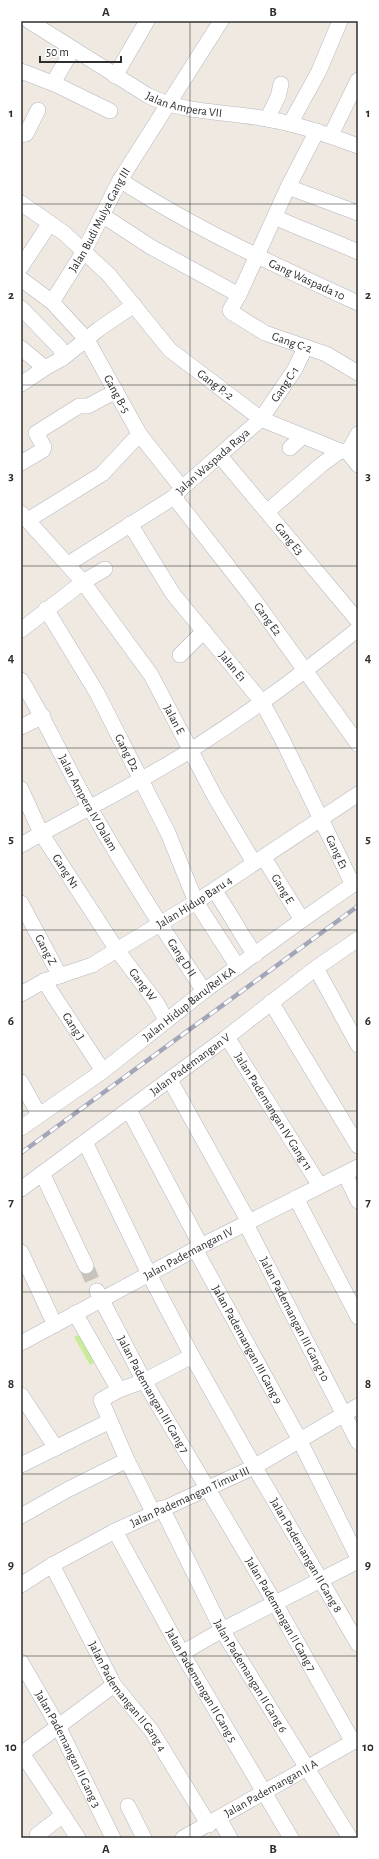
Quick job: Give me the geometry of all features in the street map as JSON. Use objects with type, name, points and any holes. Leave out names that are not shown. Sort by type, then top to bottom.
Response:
[{"type":"street","points":[[21,26],[24,21]]},
{"type":"street","name":"Jalan Ampera VII","points":[[29,21],[115,76],[147,95],[168,105],[267,119],[324,133],[358,146]]},
{"type":"street","points":[[115,76],[147,21]]},
{"type":"street","name":"Jalan Budi Mulya Gang III","points":[[52,302],[84,251],[120,180],[221,21]]},
{"type":"street","points":[[290,124],[318,71],[340,21]]},
{"type":"street","points":[[53,83],[73,49]]},
{"type":"street","points":[[21,71],[53,83],[110,111]]},
{"type":"street","points":[[102,215],[151,247],[239,295],[256,254],[275,217],[288,186],[358,80]]},
{"type":"street","points":[[267,119],[278,97],[281,84]]},
{"type":"street","points":[[21,135],[26,134],[38,110]]},
{"type":"street","name":"Gang Waspada 10","points":[[120,180],[156,204],[217,236],[256,254],[295,275],[358,303]]},
{"type":"street","points":[[288,186],[358,213]]},
{"type":"street","name":"Gang P.-2","points":[[21,202],[50,223],[84,251],[109,275],[170,350],[261,419]]},
{"type":"street","points":[[275,217],[358,252]]},
{"type":"street","points":[[21,267],[50,223]]},
{"type":"street","points":[[21,279],[52,302]]},
{"type":"street","name":"Gang C-2","points":[[239,295],[231,308],[231,312],[265,333],[326,354],[358,373]]},
{"type":"street","name":"Gang B-5","points":[[52,302],[87,340],[140,435],[178,493]]},
{"type":"street","points":[[21,384],[63,358],[99,329],[134,305]]},
{"type":"street","points":[[21,308],[60,348],[63,358]]},
{"type":"street","points":[[21,348],[45,368]]},
{"type":"street","name":"Gang C-1","points":[[261,419],[295,369],[305,348]]},
{"type":"street","points":[[21,463],[43,450],[44,447],[36,433],[79,406],[88,406],[116,391]]},
{"type":"street","name":"Jalan Waspada Raya","points":[[68,564],[178,493],[261,419],[344,451]]},
{"type":"street","points":[[268,511],[321,464],[344,451],[358,434]]},
{"type":"street","points":[[83,582],[24,516],[102,474],[140,435]]},
{"type":"street","points":[[290,448],[303,436]]},
{"type":"street","points":[[344,451],[358,465]]},
{"type":"street","name":"Gang E3","points":[[220,456],[268,511],[330,589],[343,601],[358,621]]},
{"type":"street","name":"Gang E2","points":[[178,493],[358,744]]},
{"type":"street","name":"Jalan E1","points":[[130,524],[173,594],[262,702],[320,819]]},
{"type":"street","points":[[21,630],[46,609],[83,582],[105,569]]},
{"type":"street","name":"Jalan E","points":[[83,582],[151,676],[215,797],[259,860]]},
{"type":"street","name":"Gang D2","points":[[46,609],[97,693],[168,833],[196,902],[238,967]]},
{"type":"street","points":[[21,845],[89,806],[140,780],[191,750],[305,671],[358,629]]},
{"type":"street","points":[[180,654],[204,631]]},
{"type":"street","name":"Jalan Ampera IV Dalam","points":[[21,680],[43,716],[89,806],[159,923]]},
{"type":"street","points":[[21,727],[43,716]]},
{"type":"street","name":"Gang N1","points":[[21,789],[41,833],[117,950]]},
{"type":"street","name":"Jalan Hidup Baru 4","points":[[21,994],[44,981],[92,965],[159,923],[196,902],[358,794]]},
{"type":"street","name":"Gang E1","points":[[320,819],[355,883]]},
{"type":"street","name":"Gang E","points":[[259,860],[302,920]]},
{"type":"street","name":"Jalan Hidup Baru/Rel KA","points":[[21,1128],[103,1070],[166,1020],[355,883]]},
{"type":"street","points":[[214,890],[229,910],[240,933],[255,955]]},
{"type":"street","name":"Gang Z","points":[[23,912],[60,976]]},
{"type":"street","name":"Gang D II","points":[[159,923],[204,992]]},
{"type":"street","name":"Jalan Pademangan V","points":[[21,1189],[170,1080],[270,1002],[358,939]]},
{"type":"street","name":"Gang W","points":[[117,950],[156,1002],[166,1020]]},
{"type":"street","points":[[316,968],[358,1045]]},
{"type":"street","name":"Gang J","points":[[44,981],[103,1070]]},
{"type":"street","points":[[270,1002],[358,1146]]},
{"type":"street","name":"Jalan Pademangan IV Gang 11","points":[[227,1037],[320,1186]]},
{"type":"street","name":"Jalan Pademangan III Gang 10","points":[[170,1080],[247,1223],[358,1442]]},
{"type":"street","points":[[21,1082],[39,1115]]},
{"type":"street","name":"Jalan Pademangan III Gang 9","points":[[129,1110],[198,1247],[300,1441],[358,1559]]},
{"type":"street","name":"Jalan Pademangan II Gang 8","points":[[85,1142],[149,1274],[192,1356],[254,1467],[358,1644]]},
{"type":"street","points":[[351,1170],[358,1201]]},
{"type":"street","name":"Jalan Pademangan IV","points":[[21,1343],[75,1313],[99,1295],[149,1274],[198,1247],[351,1170]]},
{"type":"street","points":[[42,1173],[86,1266]]},
{"type":"street","points":[[296,1198],[358,1317]]},
{"type":"street","points":[[23,1260],[55,1324]]},
{"type":"street","name":"Jalan Pademangan III Gang 7","points":[[99,1295],[144,1381],[208,1488]]},
{"type":"street","points":[[75,1313],[119,1390],[144,1381],[192,1356]]},
{"type":"street","name":"Jalan Pademangan II Gang 6","points":[[119,1390],[101,1400],[127,1460],[158,1510],[222,1630],[350,1838]]},
{"type":"street","points":[[21,1394],[56,1448]]},
{"type":"street","name":"Jalan Pademangan Timur III","points":[[21,1585],[52,1565],[115,1531],[254,1467],[358,1406]]},
{"type":"street","points":[[21,1465],[110,1421]]},
{"type":"street","points":[[21,1516],[67,1490],[127,1460]]},
{"type":"street","name":"Jalan Pademangan II Gang 7","points":[[208,1488],[355,1741]]},
{"type":"street","name":"Jalan Pademangan II Gang 5","points":[[115,1531],[182,1653],[291,1838]]},
{"type":"street","points":[[182,1653],[222,1630],[358,1559]]},
{"type":"street","name":"Jalan Pademangan II Gang 4","points":[[52,1565],[114,1685],[151,1730],[214,1821],[230,1838]]},
{"type":"street","name":"Jalan Pademangan II Gang 3","points":[[21,1662],[58,1726],[113,1838]]},
{"type":"street","points":[[78,1838],[21,1753],[114,1685]]},
{"type":"street","name":"Jalan Pademangan II A","points":[[183,1838],[264,1794],[355,1741]]},
{"type":"street","points":[[128,1806],[144,1838]]},
{"type":"street","points":[[37,1835],[63,1815]]},
{"type":"green space","points":[[83,1333],[98,1360],[90,1365],[74,1337]]},
{"type":"tunnel","points":[[86,1266],[97,1291]]},
{"type":"railway","points":[[21,1153],[358,906]]}]
